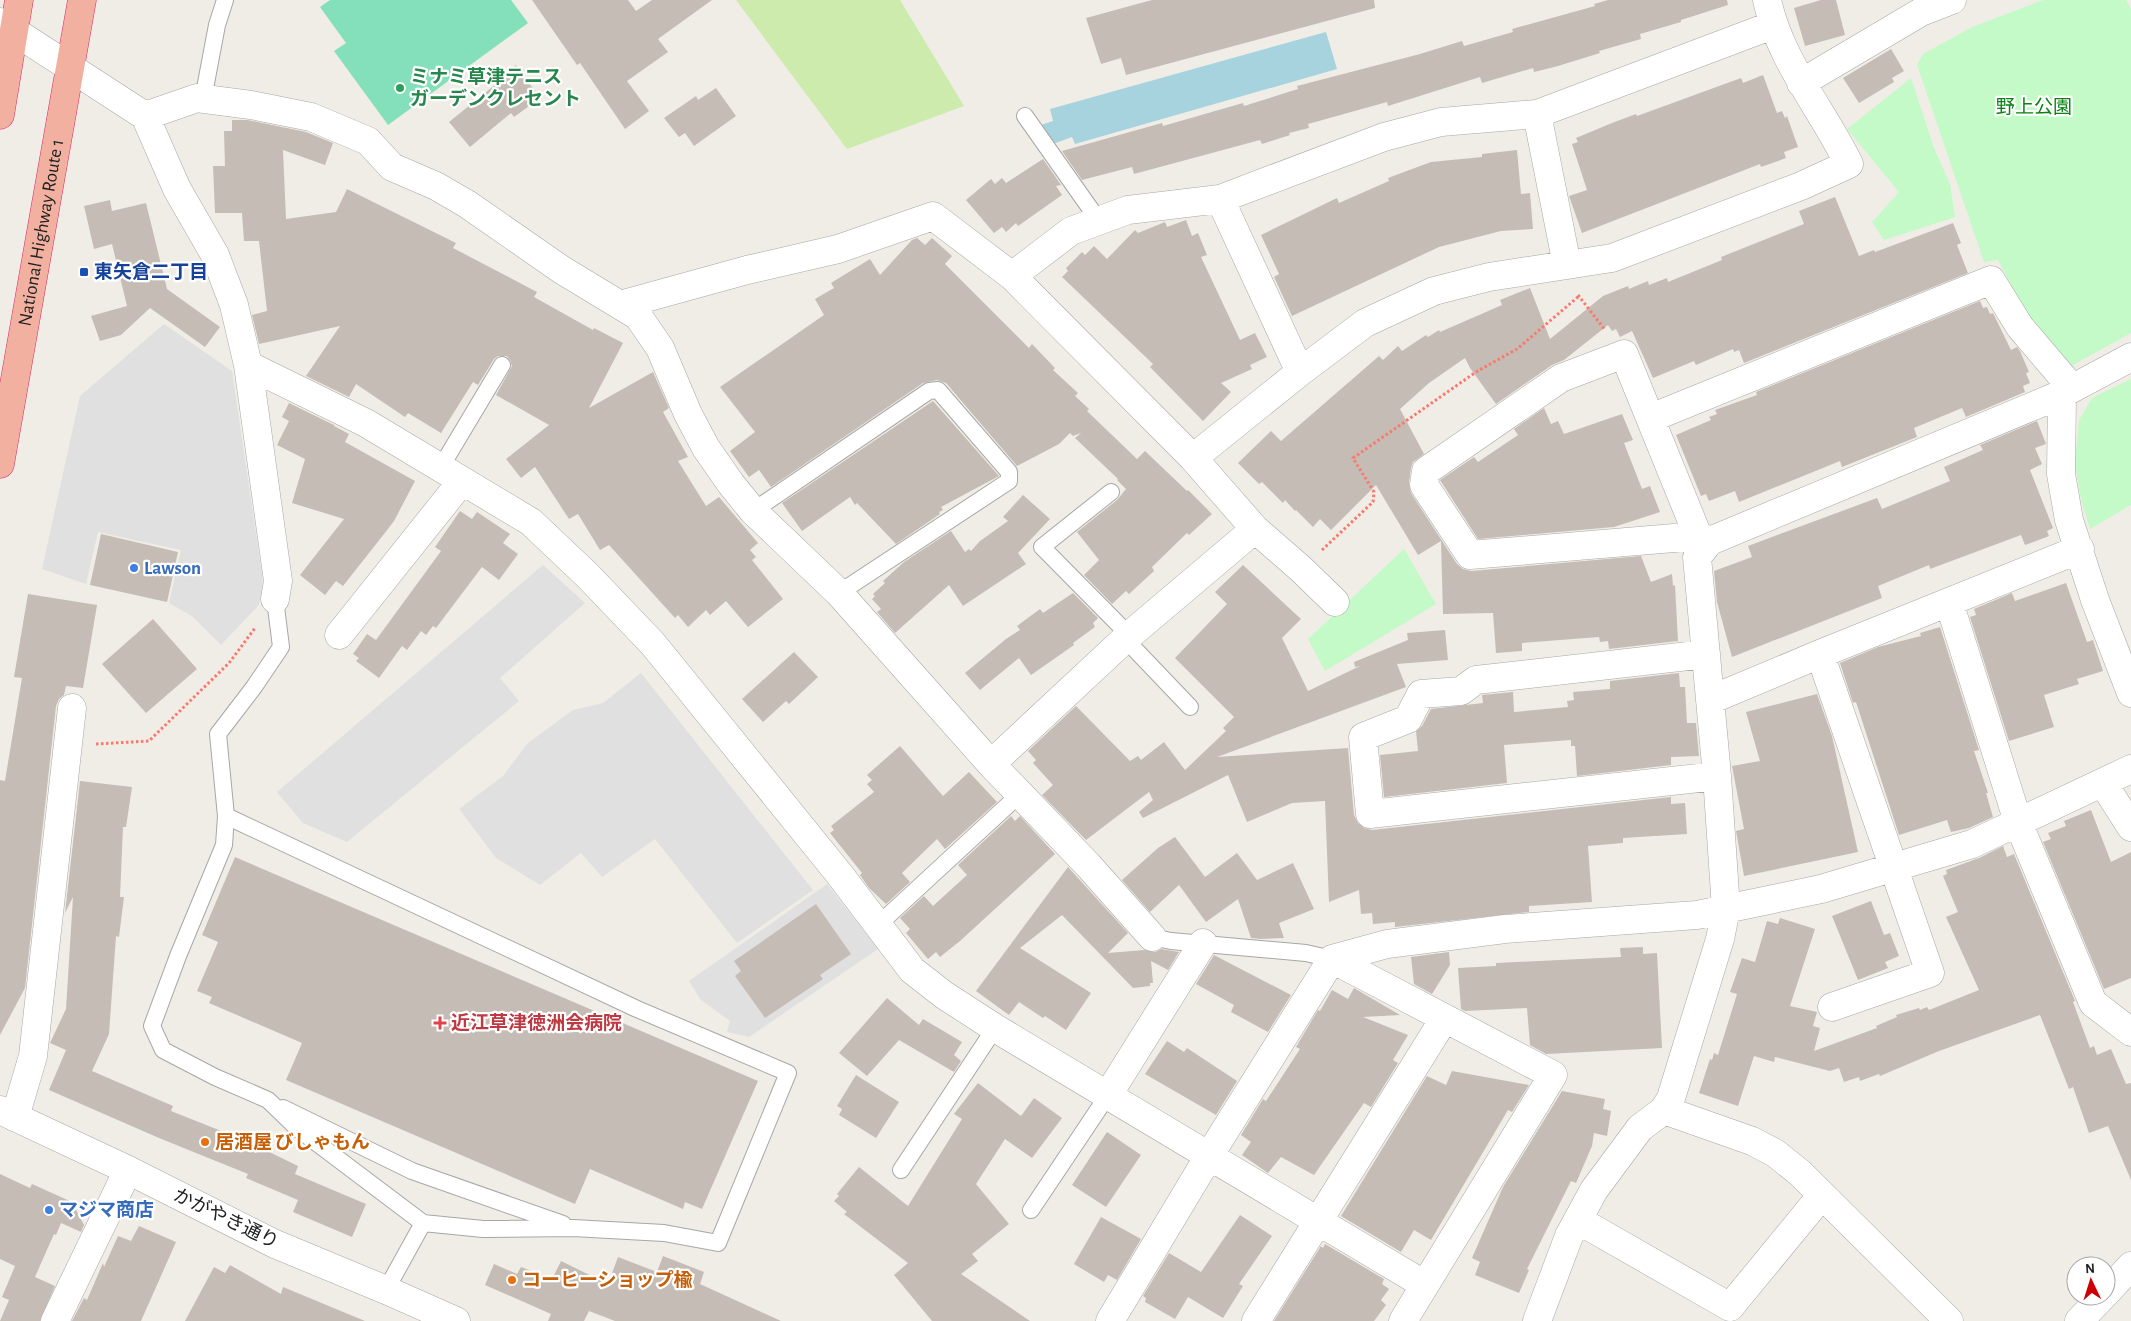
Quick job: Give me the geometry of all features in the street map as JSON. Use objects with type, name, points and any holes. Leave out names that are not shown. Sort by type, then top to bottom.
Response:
[{"type":"highway","points":[[0,115],[6,26],[19,0]]},
{"type":"highway","name":"National Highway Route 1","points":[[0,464],[82,0]]},
{"type":"street","points":[[1800,83],[1921,12],[1952,0]]},
{"type":"street","points":[[1012,276],[1071,230],[1128,210],[1220,199],[1384,137],[1441,122],[1537,114],[1770,12],[1800,83],[1849,164],[1801,186],[1612,258],[1489,277],[1434,291],[1364,323],[1193,458]]},
{"type":"street","points":[[6,26],[145,116],[177,189],[215,255],[234,306],[248,365],[278,581],[276,599]]},
{"type":"street","points":[[145,116],[197,98],[251,105],[311,117],[368,141],[392,167],[436,186],[459,199],[502,226],[562,270],[638,316],[660,348],[688,414],[706,448],[753,511],[839,593],[991,764],[1088,865],[1152,937]]},
{"type":"street","points":[[1537,114],[1567,265]]},
{"type":"street","points":[[1220,199],[1300,372]]},
{"type":"street","points":[[620,305],[747,270],[838,249],[933,216],[1012,276],[1193,458],[1255,529],[1335,602]]},
{"type":"street","points":[[1650,418],[1991,280],[2020,327],[2067,391],[2061,474],[2069,520],[2095,600],[2131,692]]},
{"type":"street","points":[[1537,1321],[1560,1256],[1594,1190],[1640,1128],[1664,1110],[1671,1098],[1720,939],[1726,908],[1697,557],[1704,539],[1650,418],[1624,354],[1561,378],[1426,471],[1424,485],[1470,555],[1704,539],[2067,391],[2131,356]]},
{"type":"street","points":[[248,365],[366,422],[531,522],[588,576],[653,644],[879,924],[912,970],[944,996],[1425,1285]]},
{"type":"street","points":[[339,635],[452,474]]},
{"type":"street","points":[[991,764],[1127,637],[1255,529]]},
{"type":"street","points":[[1710,700],[2080,549]]},
{"type":"street","points":[[1949,602],[2018,822],[2094,1003],[2131,1032]]},
{"type":"street","points":[[1706,654],[1476,680],[1461,691],[1421,694],[1408,719],[1363,737],[1370,814],[1716,776]]},
{"type":"street","points":[[1820,654],[1930,973],[1832,1007]]},
{"type":"street","points":[[7,1114],[33,1056],[72,708]]},
{"type":"street","points":[[1110,1321],[1209,1156],[1332,959],[1387,944],[1505,929],[1697,915],[1821,889],[1972,844],[2131,769]]},
{"type":"street","points":[[2104,783],[2131,827]]},
{"type":"street","points":[[1108,1095],[1203,942]]},
{"type":"street","points":[[1332,959],[1552,1075],[1403,1321]]},
{"type":"street","points":[[1256,1321],[1444,1019]]},
{"type":"street","points":[[1664,1110],[1725,1130],[1775,1153],[1822,1194],[1949,1321]]},
{"type":"street","name":"かがやき通り","points":[[7,1114],[128,1170],[275,1244],[456,1321]]},
{"type":"street","points":[[55,1321],[128,1170]]},
{"type":"street","points":[[1578,1220],[1730,1307],[1822,1194]]},
{"type":"street","points":[[2116,1282],[2131,1266]]},
{"type":"street","points":[[2079,1321],[2093,1306]]},
{"type":"lane","points":[[203,99],[217,25],[225,0]]},
{"type":"lane","points":[[1025,116],[1098,221]]},
{"type":"lane","points":[[452,474],[502,365]]},
{"type":"lane","points":[[753,511],[929,391],[938,390],[1009,472],[1009,481],[839,593]]},
{"type":"lane","points":[[1111,492],[1042,547],[1190,707]]},
{"type":"lane","points":[[276,599],[281,647],[254,687],[218,734],[226,816],[224,845],[178,956],[152,1026],[164,1050],[215,1077],[268,1100],[412,1171],[573,1228]]},
{"type":"lane","points":[[879,924],[1020,794]]},
{"type":"lane","points":[[226,816],[637,1010],[788,1072],[718,1243],[664,1233],[573,1228],[483,1228],[423,1223],[297,1128],[268,1100]]},
{"type":"lane","points":[[1152,937],[1171,941],[1203,942],[1306,953],[1332,959]]},
{"type":"lane","points":[[902,1170],[995,1028]]},
{"type":"lane","points":[[1031,1210],[1108,1095]]},
{"type":"lane","points":[[386,1290],[423,1223]]},
{"type":"path","points":[[1567,265],[1570,280],[1579,296],[1624,354]]},
{"type":"path","points":[[1301,569],[1373,502],[1374,492],[1353,458],[1476,372],[1517,348],[1579,296]]},
{"type":"path","points":[[68,746],[149,741],[229,663],[276,599]]},
{"type":"green space","name":"ミナミ草津テニス ガーデンクレセント","points":[[330,0],[511,0],[528,23],[388,125],[334,51],[346,43],[320,7]]},
{"type":"green space","points":[[736,0],[900,0],[964,106],[847,149]]},
{"type":"green space","name":"野上公園","points":[[2043,0],[2126,0],[2131,9],[2131,333],[2071,366],[2035,331],[1998,260],[1984,262],[1917,65],[1923,54],[1972,27]]},
{"type":"green space","points":[[1911,78],[1934,148],[1950,184],[1955,217],[1884,240],[1872,222],[1899,192],[1847,129]]},
{"type":"green space","points":[[2131,379],[2131,505],[2090,529],[2080,495],[2075,463],[2079,420],[2092,398]]},
{"type":"green space","points":[[1404,549],[1436,604],[1325,671],[1308,639]]},
{"type":"shaded area","points":[[164,324],[232,371],[262,574],[263,593],[258,606],[221,645],[192,616],[169,603],[181,550],[98,532],[86,584],[42,569],[80,396]]},
{"type":"shaded area","points":[[543,565],[585,603],[500,678],[519,701],[347,842],[303,823],[277,792]]},
{"type":"shaded area","points":[[641,673],[813,890],[737,943],[655,839],[602,877],[581,853],[540,885],[496,858],[459,809],[503,776],[528,743],[573,710],[603,703]]},
{"type":"shaded area","points":[[827,884],[878,949],[749,1037],[727,1032],[730,1021],[701,1000],[689,981]]},
{"type":"water","points":[[1326,32],[1337,69],[1075,144],[1072,137],[1053,144],[1041,125],[1053,121],[1050,109]]},
{"type":"building","points":[[532,0],[628,0],[636,11],[652,0],[712,0],[658,39],[668,52],[627,81],[649,111],[625,129],[580,63],[577,65]]},
{"type":"building","points":[[1152,0],[1374,0],[1375,8],[1126,75],[1121,58],[1101,64],[1086,18]]},
{"type":"building","points":[[1608,0],[1727,0],[1728,5],[1640,34],[1641,39],[1599,51],[1600,53],[1558,66],[1534,72],[1533,68],[1482,83],[1480,77],[1388,106],[1387,102],[1308,124],[1309,128],[1289,133],[1290,135],[1262,144],[1260,140],[1134,174],[1132,167],[1082,180],[1062,151],[1162,123],[1163,126],[1243,103],[1244,106],[1298,89],[1297,86],[1462,41],[1464,46],[1513,32],[1512,29],[1595,6],[1594,4]]},
{"type":"building","points":[[1821,0],[1836,0],[1845,35],[1805,46],[1794,8]]},
{"type":"building","points":[[1891,49],[1904,71],[1892,78],[1894,82],[1859,103],[1843,78]]},
{"type":"building","points":[[516,65],[540,98],[514,117],[511,113],[470,147],[449,122],[496,84],[494,81]]},
{"type":"building","points":[[1763,75],[1777,113],[1782,111],[1785,118],[1787,116],[1798,147],[1784,152],[1786,158],[1761,167],[1760,164],[1582,233],[1569,196],[1587,190],[1572,144],[1578,142],[1576,138],[1636,114],[1637,116],[1741,78],[1743,83]]},
{"type":"building","points":[[716,88],[736,116],[694,146],[685,133],[679,137],[664,118],[696,96],[698,100]]},
{"type":"building","points":[[232,120],[248,120],[306,132],[333,143],[325,165],[283,150],[286,219],[336,212],[347,189],[456,243],[453,248],[537,292],[534,297],[593,330],[594,328],[623,343],[589,408],[653,372],[669,408],[663,412],[688,457],[678,461],[706,506],[719,497],[758,543],[750,550],[756,557],[752,560],[783,599],[748,627],[726,601],[710,615],[706,610],[688,627],[678,615],[675,618],[609,545],[600,550],[578,514],[569,519],[535,467],[521,478],[506,459],[549,425],[496,395],[512,366],[507,356],[498,356],[494,359],[478,385],[473,382],[441,433],[408,413],[405,417],[356,384],[349,397],[306,376],[340,326],[259,344],[252,315],[267,311],[259,241],[244,241],[242,213],[215,213],[213,166],[225,166],[224,131],[232,131]]},
{"type":"building","points":[[1517,150],[1521,194],[1530,193],[1533,229],[1501,231],[1439,247],[1292,316],[1274,277],[1279,274],[1261,235],[1337,198],[1339,203],[1389,181],[1388,178],[1431,162],[1482,157],[1482,154]]},
{"type":"building","points":[[1043,159],[1061,185],[1056,186],[1062,195],[1018,226],[1016,223],[1006,232],[1002,227],[994,233],[966,200],[991,179],[995,184],[1002,178],[1006,183]]},
{"type":"building","points":[[1835,197],[1859,256],[1874,250],[1875,252],[1953,223],[1961,243],[1957,245],[1968,273],[1744,363],[1739,350],[1734,352],[1733,349],[1696,365],[1694,361],[1653,378],[1632,331],[1620,337],[1616,329],[1612,331],[1608,325],[1564,360],[1552,365],[1496,404],[1465,358],[1429,383],[1400,409],[1424,454],[1413,462],[1411,468],[1409,483],[1411,493],[1457,564],[1463,569],[1471,571],[1641,556],[1651,582],[1672,574],[1673,586],[1675,585],[1678,641],[1609,649],[1608,641],[1600,642],[1599,637],[1522,643],[1522,651],[1496,653],[1493,613],[1443,614],[1441,541],[1418,555],[1376,485],[1331,530],[1320,519],[1313,527],[1285,500],[1283,503],[1262,482],[1259,484],[1238,463],[1271,431],[1281,441],[1379,356],[1383,360],[1398,346],[1402,351],[1426,335],[1428,337],[1439,330],[1440,332],[1502,305],[1500,300],[1530,288],[1550,339],[1603,296],[1628,286],[1629,289],[1648,281],[1649,285],[1667,278],[1668,282],[1722,260],[1721,257],[1804,224],[1799,211]]},
{"type":"building","points":[[110,200],[112,211],[146,203],[167,289],[220,327],[205,347],[150,308],[121,335],[100,341],[91,316],[127,306],[112,244],[94,249],[84,206]]},
{"type":"building","points":[[1186,220],[1192,236],[1198,233],[1207,255],[1201,257],[1240,340],[1255,333],[1267,357],[1250,365],[1252,369],[1221,383],[1231,392],[1203,421],[1150,367],[1153,364],[1062,277],[1068,271],[1066,268],[1082,252],[1085,255],[1094,246],[1107,259],[1135,230],[1138,233],[1165,222],[1167,227]]},
{"type":"building","points":[[917,238],[925,245],[932,238],[952,256],[945,264],[1029,348],[1032,344],[1055,368],[1053,370],[1078,393],[1075,396],[1089,409],[1087,411],[1137,459],[1145,451],[1212,514],[1189,535],[1187,533],[1152,567],[1154,571],[1129,594],[1126,591],[1112,604],[1084,575],[1099,560],[1077,532],[1117,500],[1126,489],[1075,438],[1081,433],[1073,436],[1070,433],[1059,444],[1017,466],[946,383],[937,380],[923,383],[771,487],[759,470],[749,477],[730,451],[755,432],[720,387],[824,315],[815,299],[834,288],[831,283],[870,259],[880,275],[912,240]]},
{"type":"building","points":[[1980,301],[1983,308],[1987,307],[1990,314],[1993,313],[2011,350],[2017,347],[2020,351],[2029,372],[2026,373],[2030,383],[2023,386],[2025,392],[1966,417],[1962,408],[1914,428],[1917,437],[1842,467],[1840,461],[1739,502],[1735,491],[1709,501],[1706,494],[1701,496],[1676,435],[1711,420],[1709,417],[1717,414],[1715,410],[1757,395],[1756,392]]},
{"type":"building","points":[[933,401],[999,476],[941,507],[943,510],[939,512],[940,514],[896,544],[857,503],[855,505],[850,497],[802,531],[782,503]]},
{"type":"building","points":[[289,403],[349,434],[345,442],[415,481],[394,521],[343,586],[336,581],[325,595],[300,575],[344,519],[292,503],[305,459],[277,445],[289,421],[282,417]]},
{"type":"building","points":[[1544,408],[1551,424],[1558,421],[1564,434],[1622,414],[1633,440],[1624,443],[1642,489],[1650,486],[1660,512],[1614,527],[1478,539],[1440,480],[1474,457],[1478,462],[1518,435],[1514,429]]},
{"type":"building","points":[[2037,421],[2046,444],[2035,448],[2042,464],[2030,470],[2053,528],[2047,531],[2049,536],[2025,545],[2021,535],[1930,569],[1929,565],[1878,586],[1882,598],[1732,657],[1717,602],[1714,571],[1752,557],[1748,546],[1877,498],[1882,509],[1950,481],[1944,467],[1983,450],[1980,445]]},
{"type":"building","points":[[1023,495],[1050,519],[1018,553],[1026,564],[963,606],[949,585],[895,633],[877,612],[881,609],[872,599],[875,596],[873,594],[885,583],[883,581],[904,562],[951,531],[965,552],[969,549],[971,551],[980,541],[1008,521],[1003,517]]},
{"type":"building","points":[[460,511],[472,519],[477,512],[510,534],[503,543],[518,554],[499,580],[482,567],[436,628],[433,626],[426,635],[421,631],[407,650],[402,646],[379,678],[356,661],[359,658],[353,654],[367,634],[376,640],[441,551],[435,547]]},
{"type":"building","name":"Lawson","points":[[101,534],[178,552],[167,602],[90,585]]},
{"type":"building","points":[[1243,565],[1301,619],[1282,638],[1308,691],[1360,666],[1355,667],[1354,662],[1408,640],[1407,633],[1445,630],[1448,660],[1397,664],[1406,687],[1217,757],[1348,748],[1354,815],[1358,823],[1364,828],[1372,830],[1671,797],[1671,804],[1685,803],[1687,834],[1623,838],[1623,843],[1588,846],[1592,902],[1529,906],[1529,912],[1395,927],[1395,922],[1373,924],[1372,913],[1361,914],[1359,890],[1329,902],[1325,801],[1292,803],[1247,822],[1228,775],[1143,818],[1139,812],[1153,800],[1149,792],[1086,840],[1042,795],[1053,785],[1033,763],[1036,760],[1028,751],[1076,706],[1130,761],[1138,756],[1141,760],[1164,742],[1185,770],[1226,731],[1223,728],[1234,717],[1175,658],[1227,604],[1215,592]]},
{"type":"building","points":[[2066,583],[2087,642],[2093,640],[2103,671],[2077,679],[2079,684],[2044,695],[2054,727],[2009,741],[1970,617],[1976,615],[1974,609],[2012,593],[2015,601]]},
{"type":"building","points":[[1073,593],[1098,618],[1093,623],[1095,627],[1073,643],[1074,645],[1031,675],[1019,658],[980,690],[965,673],[1006,639],[1020,630],[1017,626],[1040,609],[1043,613]]},
{"type":"building","points":[[28,594],[97,605],[83,688],[66,686],[64,695],[59,699],[56,706],[25,988],[0,1035],[0,780],[5,781],[22,678],[14,677]]},
{"type":"building","points":[[153,619],[197,669],[146,713],[102,664]]},
{"type":"building","points":[[1940,627],[1979,750],[1974,751],[1988,793],[1986,793],[1993,817],[1969,828],[1951,832],[1947,820],[1899,835],[1856,702],[1853,703],[1840,663],[1878,647],[1921,636],[1920,633]]},
{"type":"building","points":[[794,652],[818,677],[789,704],[786,701],[763,722],[742,699]]},
{"type":"building","points":[[1679,673],[1680,687],[1685,687],[1687,723],[1696,723],[1699,756],[1671,757],[1671,765],[1577,776],[1575,746],[1571,746],[1571,740],[1504,745],[1507,783],[1384,797],[1380,755],[1418,751],[1416,731],[1422,726],[1431,709],[1483,703],[1482,695],[1513,692],[1514,712],[1568,707],[1567,701],[1574,700],[1573,692],[1610,689],[1610,681]]},
{"type":"building","points":[[1817,694],[1832,736],[1858,852],[1744,876],[1736,831],[1744,829],[1732,766],[1760,761],[1746,712]]},
{"type":"building","points":[[900,746],[943,796],[969,772],[997,802],[945,849],[937,839],[902,873],[910,882],[886,904],[869,888],[860,875],[862,873],[830,833],[834,830],[831,826],[874,792],[867,784],[872,780],[867,775]]},
{"type":"building","points":[[80,781],[132,787],[126,827],[123,827],[120,897],[124,897],[119,937],[116,936],[109,1034],[92,1071],[173,1106],[171,1111],[249,1142],[298,1166],[295,1174],[366,1204],[352,1237],[293,1212],[298,1200],[246,1178],[248,1174],[49,1090],[66,1050],[50,1043],[66,1009],[73,897],[65,913]]},
{"type":"building","points":[[2091,810],[2111,862],[2131,852],[2131,978],[2104,989],[2043,842],[2051,839],[2048,833],[2066,826],[2064,821]]},
{"type":"building","points":[[1011,816],[1015,821],[1020,816],[1055,854],[960,941],[940,957],[936,952],[928,959],[906,933],[910,929],[900,918],[924,896],[933,906],[967,875],[958,865]]},
{"type":"building","points":[[1175,837],[1205,877],[1237,853],[1257,880],[1293,863],[1314,909],[1279,923],[1284,938],[1261,939],[1251,938],[1238,899],[1206,922],[1179,885],[1150,912],[1122,880],[1158,848]]},
{"type":"building","points":[[2003,846],[2007,857],[2014,854],[2075,1001],[2073,1002],[2090,1048],[2094,1046],[2097,1055],[2111,1049],[2126,1084],[2131,1083],[2131,1180],[2108,1126],[2089,1133],[2073,1087],[2069,1089],[2040,1015],[1939,1051],[1880,1076],[1879,1074],[1860,1081],[1859,1077],[1844,1082],[1839,1068],[1830,1071],[1775,1057],[1774,1062],[1754,1056],[1738,1106],[1699,1093],[1710,1059],[1712,1060],[1714,1053],[1718,1055],[1737,994],[1730,992],[1742,958],[1755,962],[1767,921],[1778,924],[1780,918],[1815,929],[1790,1006],[1817,1012],[1813,1026],[1820,1028],[1814,1051],[1877,1028],[1876,1026],[1897,1017],[1896,1015],[1919,1008],[1920,1010],[1927,1007],[1929,1010],[1979,990],[1946,917],[1958,912],[1943,876],[1947,874],[1946,870],[1979,858]]},
{"type":"building","name":"近江草津徳洲会病院","points":[[235,857],[758,1081],[702,1209],[685,1202],[683,1209],[590,1169],[575,1204],[286,1080],[302,1043],[209,1003],[212,997],[197,991],[218,942],[202,935]]},
{"type":"building","points":[[1068,867],[1128,933],[1108,953],[1144,950],[1155,952],[1161,949],[1179,952],[1168,970],[1151,961],[1153,983],[1150,983],[1150,986],[1133,988],[1062,915],[1020,948],[1091,993],[1066,1030],[1019,1002],[1009,1015],[976,991]]},
{"type":"building","points":[[1871,901],[1884,935],[1890,933],[1899,956],[1885,962],[1888,968],[1858,980],[1832,916]]},
{"type":"building","points":[[816,904],[851,954],[820,975],[823,979],[765,1018],[735,976],[741,971],[734,961]]},
{"type":"building","points":[[1643,947],[1643,954],[1657,953],[1662,1048],[1546,1054],[1530,1045],[1527,1008],[1465,1011],[1461,1009],[1458,968],[1496,966],[1496,963],[1621,957],[1620,948]]},
{"type":"building","points":[[1449,952],[1450,965],[1432,994],[1414,984],[1411,957]]},
{"type":"building","points":[[1214,955],[1291,995],[1268,1032],[1231,1012],[1234,1005],[1196,984]]},
{"type":"building","points":[[1354,988],[1400,1015],[1363,1017],[1408,1035],[1393,1060],[1398,1063],[1371,1107],[1364,1103],[1314,1175],[1281,1157],[1268,1173],[1242,1155],[1251,1142],[1241,1135],[1263,1099],[1266,1101],[1300,1049],[1296,1047],[1332,990],[1348,999]]},
{"type":"building","points":[[887,998],[919,1025],[923,1019],[962,1042],[954,1055],[961,1061],[954,1072],[899,1040],[867,1076],[839,1053]]},
{"type":"building","points":[[1167,1041],[1184,1052],[1187,1048],[1237,1081],[1216,1115],[1145,1074]]},
{"type":"building","points":[[1452,1071],[1529,1085],[1512,1112],[1508,1110],[1431,1240],[1414,1230],[1401,1252],[1341,1216],[1427,1076],[1446,1085]]},
{"type":"building","points":[[856,1075],[899,1102],[876,1138],[839,1115],[842,1109],[837,1106]]},
{"type":"building","points":[[978,1083],[1021,1116],[1034,1098],[1062,1118],[1032,1158],[1005,1139],[976,1184],[1009,1224],[972,1254],[978,1261],[961,1274],[1030,1321],[932,1321],[894,1275],[908,1263],[844,1214],[847,1212],[834,1201],[839,1196],[837,1194],[859,1167],[908,1206],[962,1119],[954,1114]]},
{"type":"building","points":[[1562,1091],[1605,1099],[1603,1109],[1611,1111],[1607,1136],[1594,1133],[1592,1146],[1576,1183],[1571,1181],[1527,1269],[1529,1270],[1519,1293],[1475,1275],[1480,1262],[1472,1258],[1503,1187]]},
{"type":"building","points":[[1107,1132],[1141,1155],[1106,1207],[1072,1185]]},
{"type":"building","points":[[0,1174],[30,1188],[32,1184],[72,1202],[84,1225],[81,1232],[61,1223],[56,1235],[54,1234],[35,1277],[55,1286],[40,1321],[0,1321],[9,1300],[2,1297],[15,1266],[0,1259]]},
{"type":"building","points":[[1240,1215],[1272,1236],[1239,1284],[1243,1286],[1223,1318],[1188,1297],[1175,1319],[1145,1302],[1146,1298],[1143,1296],[1169,1253],[1201,1272]]},
{"type":"building","points":[[1101,1217],[1141,1239],[1117,1280],[1108,1275],[1104,1282],[1074,1264]]},
{"type":"building","points":[[139,1226],[176,1242],[141,1321],[72,1321],[84,1298],[87,1300],[103,1263],[104,1267],[118,1236],[131,1241]]},
{"type":"building","points":[[1325,1244],[1384,1279],[1382,1284],[1389,1289],[1381,1300],[1386,1305],[1374,1321],[1274,1321],[1321,1246],[1323,1248]]},
{"type":"building","points":[[663,1256],[704,1272],[700,1284],[781,1321],[615,1321],[589,1311],[584,1321],[548,1321],[551,1314],[485,1285],[494,1264],[517,1274],[521,1267],[552,1279],[561,1261],[608,1284],[618,1257],[657,1272]]},
{"type":"building","points":[[230,1265],[281,1294],[283,1287],[365,1321],[185,1321],[214,1267],[225,1273]]},
{"type":"place","name":"ミナミ草津テニス ガーデンクレセント","points":[[400,88]]},
{"type":"place","name":"東矢倉二丁目","points":[[84,272]]},
{"type":"place","name":"Lawson","points":[[134,568]]},
{"type":"place","name":"近江草津徳洲会病院","points":[[440,1023]]},
{"type":"place","name":"居酒屋 びしゃもん","points":[[205,1142]]},
{"type":"place","name":"マジマ商店","points":[[49,1210]]},
{"type":"place","name":"コーヒーショップ楡","points":[[512,1280]]}]
